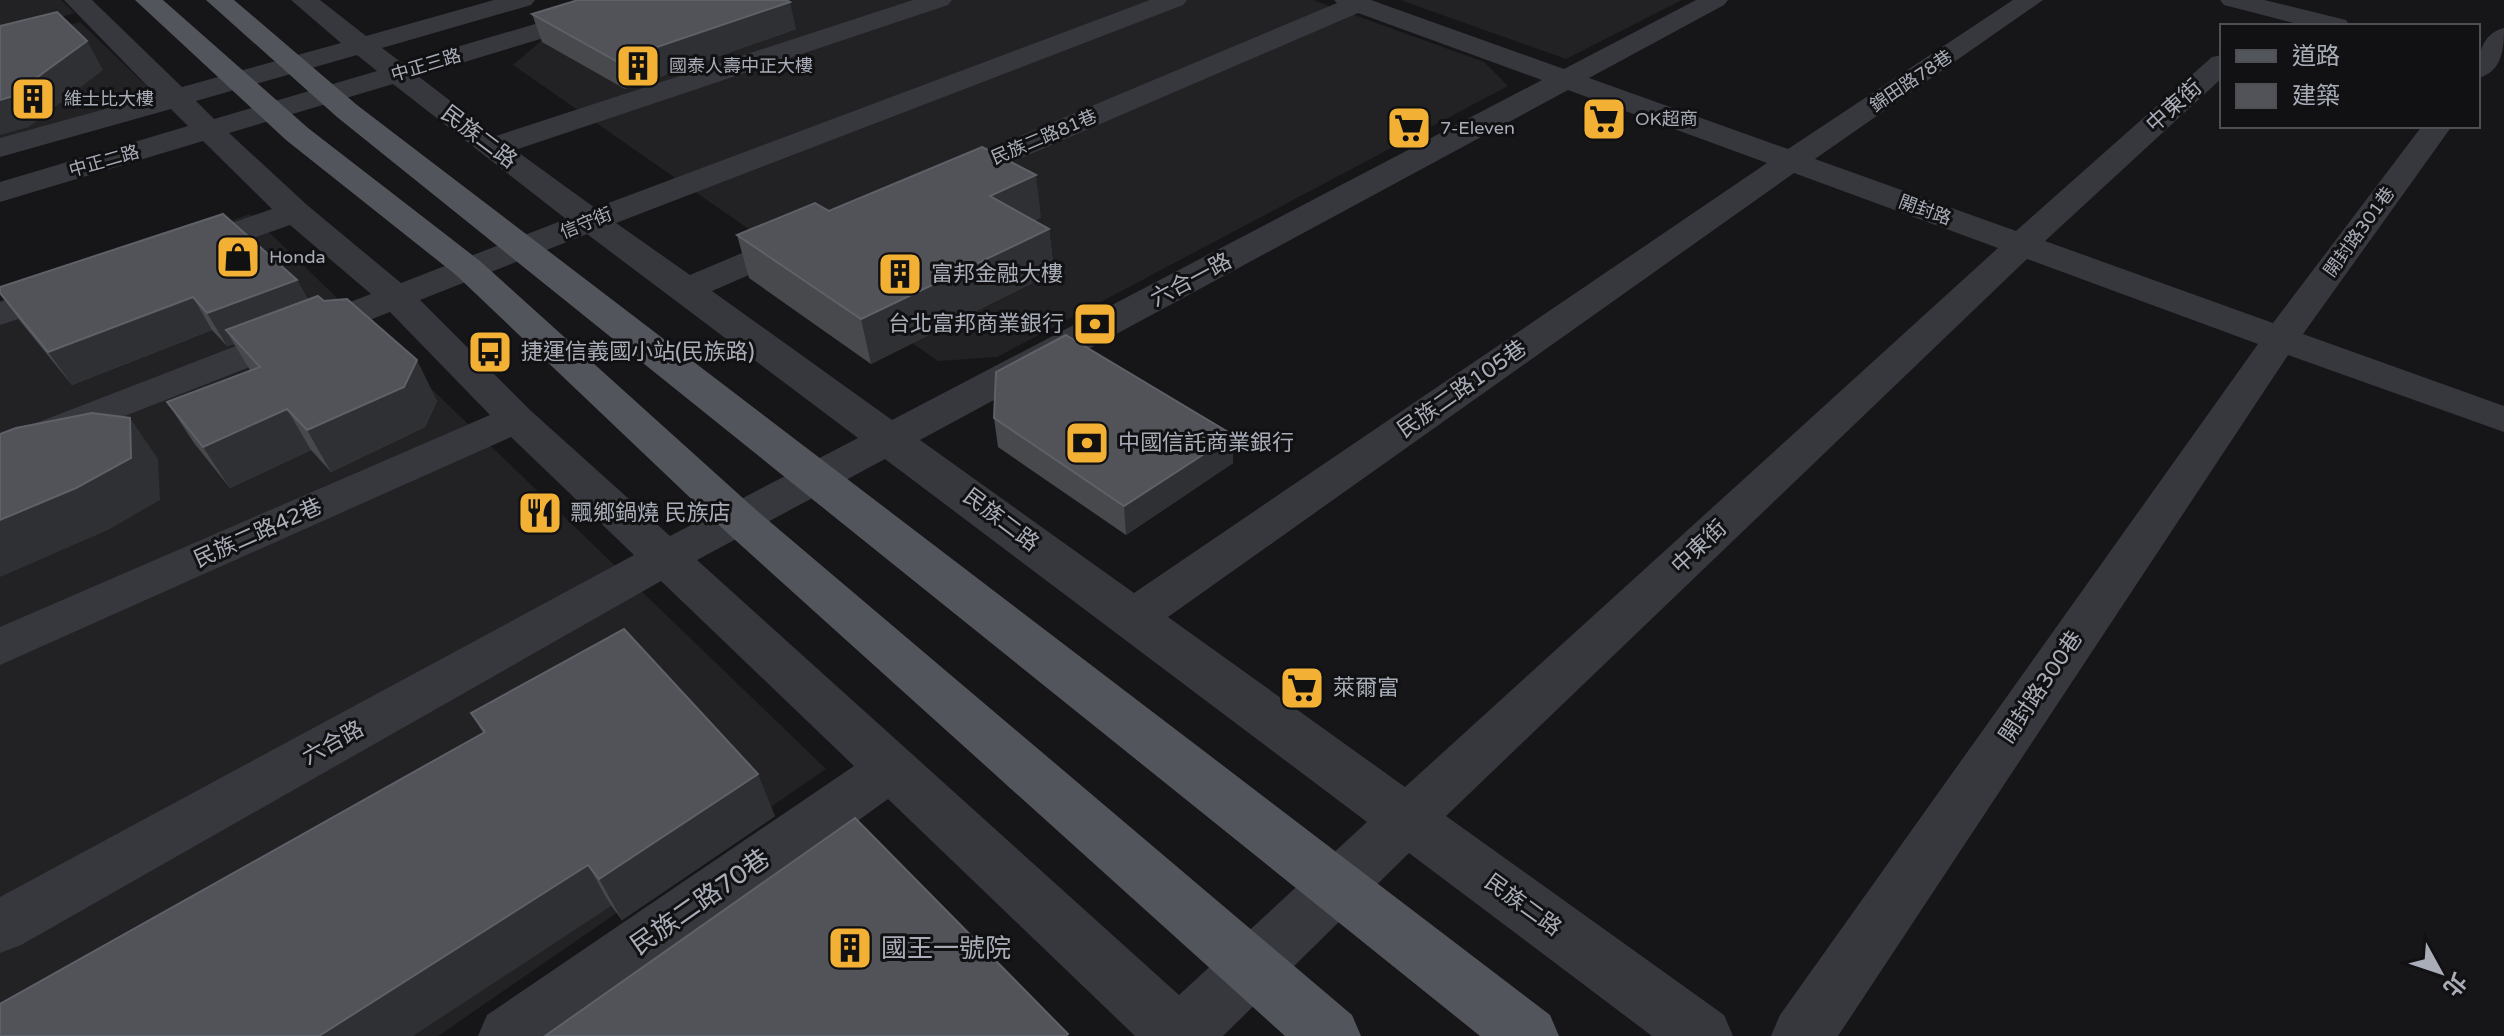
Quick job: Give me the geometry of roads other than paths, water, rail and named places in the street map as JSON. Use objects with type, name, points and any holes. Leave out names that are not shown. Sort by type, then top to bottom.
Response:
[{"type":"main road","points":[[148,0],[273,111],[468,268],[739,519],[1330,1036]]},
{"type":"main road","points":[[219,0],[328,95],[1528,1036]]},
{"type":"street","name":"民族二路","points":[[304,0],[492,148],[1702,1036]]},
{"type":"street","name":"中正三路","points":[[193,114],[240,80],[522,0]]},
{"type":"street","name":"中正三路","points":[[193,114],[273,111],[644,0]]},
{"type":"street","points":[[492,148],[939,0]]},
{"type":"street","name":"信守街","points":[[0,452],[468,268],[1174,0]]},
{"type":"street","name":"六合一路","points":[[665,558],[1715,0]]},
{"type":"street","name":"錦田路78巷","points":[[1791,161],[2030,0]]},
{"type":"street","points":[[2233,0],[2328,24]]},
{"type":"street","name":"開封路","points":[[1352,2],[2504,420]]},
{"type":"street","name":"民族二路81巷","points":[[910,194],[1352,2]]},
{"type":"street","points":[[77,12],[193,114],[295,212],[396,297],[516,419],[1180,1036]]},
{"type":"street","points":[[2486,66],[2504,36]]},
{"type":"street","name":"中東街","points":[[1180,1036],[1406,820],[2022,244],[2220,65]]},
{"type":"street","name":"中正二路","points":[[0,148],[193,114]]},
{"type":"street","name":"中正二路","points":[[0,192],[193,114]]},
{"type":"street","name":"開封路301巷","points":[[2280,339],[2436,128]]},
{"type":"street","name":"民族二路105巷","points":[[1132,618],[1791,161]]},
{"type":"street","points":[[150,262],[295,212]]},
{"type":"street","points":[[687,289],[824,231]]},
{"type":"street","points":[[0,314],[105,278]]},
{"type":"street","name":"開封路300巷","points":[[1802,1036],[2280,339]]},
{"type":"street","name":"民族二路42巷","points":[[0,647],[516,419]]},
{"type":"street","name":"六合路","points":[[0,927],[665,558]]},
{"type":"street","name":"民族二路70巷","points":[[509,1036],[892,768]]},
{"type":"place","name":"國泰人壽中正大樓","points":[[638,66]]},
{"type":"place","name":"維士比大樓","points":[[33,99]]},
{"type":"place","name":"OK超商","points":[[1604,119]]},
{"type":"place","name":"7-Eleven","points":[[1409,128]]},
{"type":"place","name":"Honda","points":[[238,257]]},
{"type":"place","name":"富邦金融大樓","points":[[900,274]]},
{"type":"place","name":"台北富邦商業銀行","points":[[1095,324]]},
{"type":"place","name":"捷運信義國小站(民族路)","points":[[490,352]]},
{"type":"place","name":"中國信託商業銀行","points":[[1087,443]]},
{"type":"place","name":"飄鄉鍋燒 民族店","points":[[540,513]]},
{"type":"place","name":"萊爾富","points":[[1302,688]]},
{"type":"place","name":"國王一號院","points":[[850,948]]}]
